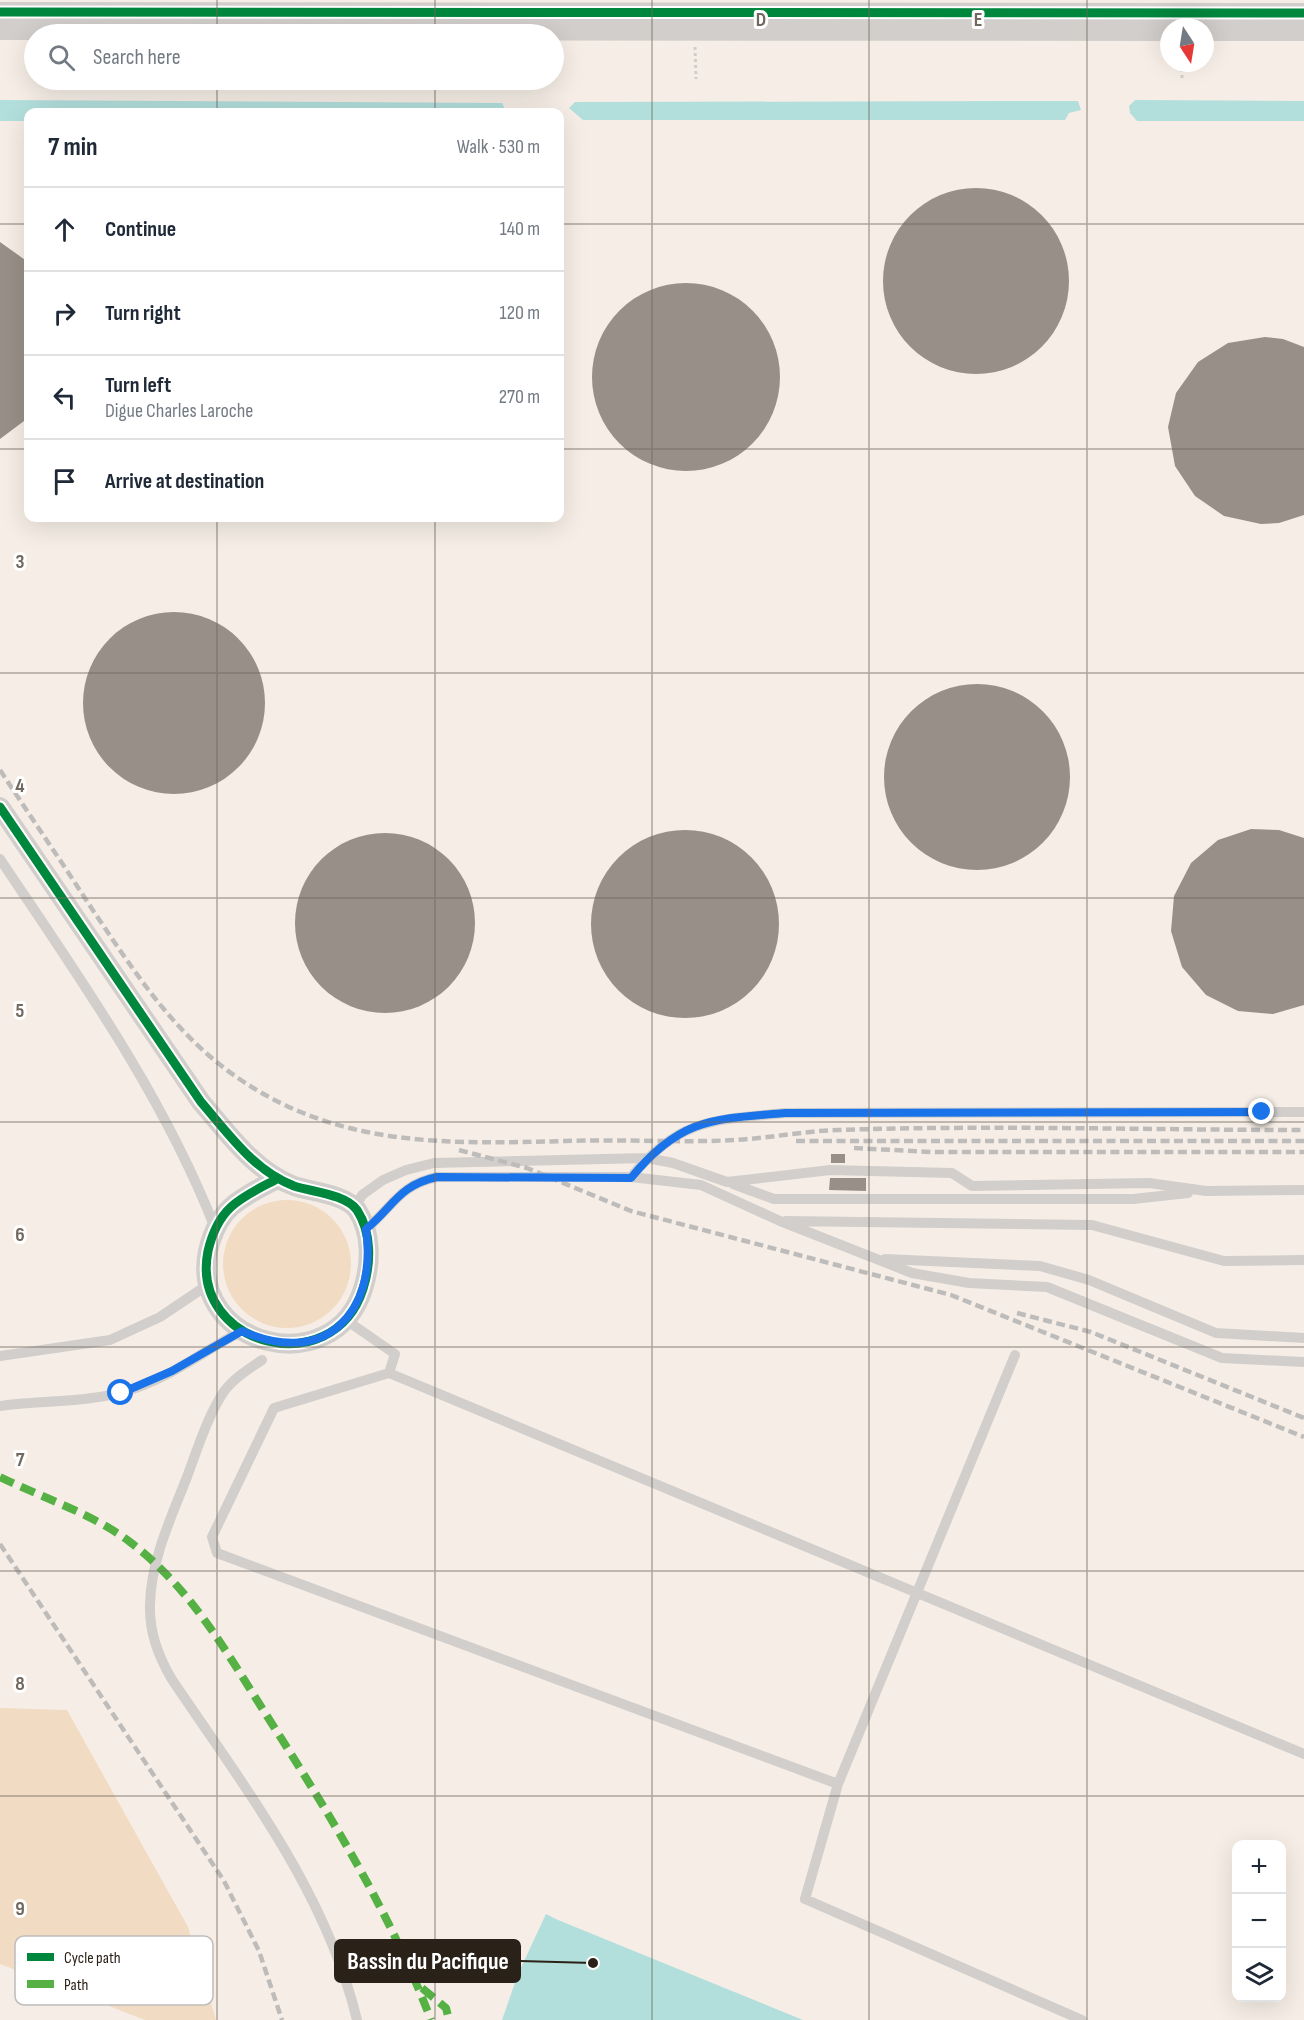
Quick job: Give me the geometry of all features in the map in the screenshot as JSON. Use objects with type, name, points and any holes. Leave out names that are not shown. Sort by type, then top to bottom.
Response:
[{"type":"street","points":[[0,12],[1304,13]]},
{"type":"street","points":[[0,30],[24,30]]},
{"type":"street","points":[[564,30],[1160,31]]},
{"type":"street","points":[[1214,32],[1304,32]]},
{"type":"street","points":[[0,807],[201,1102],[254,1162],[278,1179],[340,1198],[355,1208],[366,1229],[370,1251],[365,1283],[355,1307],[346,1320],[324,1336],[299,1344],[265,1342],[242,1331],[219,1308],[209,1284],[207,1256],[216,1229],[232,1206],[278,1179]]},
{"type":"lane","points":[[0,859],[118,1037],[162,1114],[200,1190],[216,1229]]},
{"type":"lane","points":[[631,1178],[647,1158],[667,1140],[698,1124],[723,1119],[785,1113],[1304,1112]]},
{"type":"lane","points":[[355,1208],[362,1195],[383,1180],[406,1170],[434,1163],[647,1158],[673,1163],[774,1199],[1133,1199],[1206,1191],[1304,1190]]},
{"type":"lane","points":[[728,1182],[830,1170],[952,1173],[972,1186],[1149,1183],[1206,1191]]},
{"type":"lane","points":[[366,1229],[396,1196],[411,1185],[437,1177],[631,1178],[701,1185],[780,1221],[912,1273],[969,1283],[1047,1287],[1222,1358],[1304,1362]]},
{"type":"lane","points":[[780,1221],[1092,1225],[1224,1261],[1304,1260]]},
{"type":"lane","points":[[875,1258],[1040,1266],[1089,1280],[1216,1333],[1304,1338]]},
{"type":"lane","points":[[0,1356],[110,1340],[153,1321],[209,1284]]},
{"type":"lane","points":[[346,1320],[395,1354],[389,1373]]},
{"type":"lane","points":[[0,1406],[121,1393],[164,1375],[242,1331]]},
{"type":"lane","points":[[1015,1355],[838,1784],[805,1899],[1082,2020]]},
{"type":"lane","points":[[262,1360],[244,1371],[222,1395],[200,1442],[159,1549],[149,1605],[152,1630],[158,1656],[171,1678],[300,1874],[338,1953],[357,2020]]},
{"type":"lane","points":[[838,1784],[218,1553],[212,1537],[274,1408],[389,1373],[1304,1754]]},
{"type":"path","points":[[1182,72],[1182,78]]},
{"type":"shaded area","points":[[287,1200],[311,1205],[332,1219],[346,1240],[351,1264],[346,1288],[332,1309],[311,1323],[287,1328],[263,1323],[242,1309],[228,1288],[223,1264],[228,1240],[242,1219],[263,1205]]},
{"type":"shaded area","points":[[0,1708],[67,1710],[188,1927],[191,1936],[15,1936],[15,1970],[0,1964]]},
{"type":"shaded area","points":[[106,2005],[211,2005],[216,2020],[145,2020]]},
{"type":"water","points":[[0,100],[502,103],[504,108],[24,108],[24,121],[0,121]]},
{"type":"water","points":[[1135,100],[1304,101],[1304,121],[1137,121],[1130,113],[1129,106]]},
{"type":"water","points":[[1078,101],[1081,110],[1069,113],[1065,120],[583,120],[569,108],[575,102]]},
{"type":"water","points":[[546,1914],[803,2020],[502,2020],[518,1974]]},
{"type":"building","points":[[976,188],[1012,195],[1042,215],[1062,245],[1069,281],[1062,317],[1042,347],[1012,367],[976,374],[940,367],[910,347],[890,317],[883,281],[890,245],[910,215],[940,195]]},
{"type":"building","points":[[0,242],[24,259],[24,421],[0,439]]},
{"type":"building","points":[[695,283],[731,294],[753,310],[773,341],[779,359],[779,395],[773,413],[753,444],[722,464],[704,470],[677,471],[641,460],[613,437],[603,422],[593,395],[592,368],[603,332],[626,304],[641,294],[668,284]]},
{"type":"building","points":[[1265,337],[1283,339],[1304,347],[1304,515],[1279,523],[1261,524],[1224,516],[1195,496],[1175,466],[1168,427],[1176,393],[1198,362],[1228,343]]},
{"type":"building","points":[[174,612],[209,619],[238,639],[258,668],[265,703],[258,738],[238,767],[209,787],[174,794],[139,787],[110,767],[90,738],[83,703],[90,668],[110,639],[139,619]]},
{"type":"building","points":[[977,684],[1013,691],[1043,711],[1063,741],[1070,777],[1063,813],[1043,843],[1013,863],[977,870],[941,863],[911,843],[891,813],[884,777],[891,741],[911,711],[941,691]]},
{"type":"building","points":[[1251,829],[1279,830],[1304,838],[1304,1005],[1273,1014],[1238,1011],[1206,995],[1182,967],[1171,931],[1174,896],[1191,863],[1218,840]]},
{"type":"building","points":[[685,830],[721,837],[737,846],[751,858],[763,872],[772,888],[779,924],[772,960],[763,976],[751,990],[737,1002],[721,1011],[685,1018],[649,1011],[633,1002],[619,990],[607,976],[598,960],[591,924],[598,888],[607,872],[619,858],[633,846],[649,837]]},
{"type":"building","points":[[385,833],[419,840],[435,848],[449,859],[460,873],[468,889],[475,923],[468,957],[460,973],[449,987],[435,998],[419,1006],[385,1013],[351,1006],[335,998],[321,987],[310,973],[302,957],[295,923],[302,889],[310,873],[321,859],[335,848],[351,840]]},
{"type":"building","points":[[831,1154],[845,1154],[845,1163],[831,1163]]},
{"type":"building","points":[[830,1178],[866,1178],[866,1191],[829,1190]]},
{"type":"railway","points":[[0,770],[125,958],[158,1002],[195,1043],[238,1078],[277,1101],[316,1118],[355,1129],[396,1137],[479,1142],[714,1141],[825,1131],[896,1129],[1304,1130]]},
{"type":"railway","points":[[796,1141],[1304,1141]]},
{"type":"railway","points":[[854,1148],[932,1152],[1304,1152]]},
{"type":"railway","points":[[459,1150],[527,1168],[631,1211],[951,1295],[1304,1437]]},
{"type":"railway","points":[[1017,1313],[1091,1332],[1304,1418]]},
{"type":"railway","points":[[0,1544],[224,1881],[259,1951],[282,2020]]},
{"type":"marked path","points":[[0,1477],[116,1532],[152,1560],[190,1601],[237,1669],[336,1827],[397,1940],[431,2020]]},
{"type":"marked path","points":[[422,1988],[446,2008],[449,2020]]},
{"type":"cycle path","points":[[0,12],[1304,13]]},
{"type":"cycle path","points":[[0,807],[201,1102],[232,1138],[266,1171],[294,1186],[345,1200],[357,1210],[362,1219],[369,1249],[368,1269],[363,1289],[347,1318],[323,1336],[296,1343],[267,1341],[241,1330],[220,1310],[208,1284],[208,1251],[219,1222],[236,1203],[277,1179]]},
{"type":"place","name":"Bassin du Pacifique","points":[[593,1963]]},
{"type":"route","points":[[121,1393],[172,1371],[242,1331],[265,1342],[288,1345],[311,1341],[335,1329],[346,1320],[361,1296],[370,1251],[366,1229],[378,1220],[396,1196],[411,1185],[426,1179],[437,1177],[631,1178],[647,1158],[667,1140],[686,1129],[709,1121],[785,1113],[1262,1112]]}]
